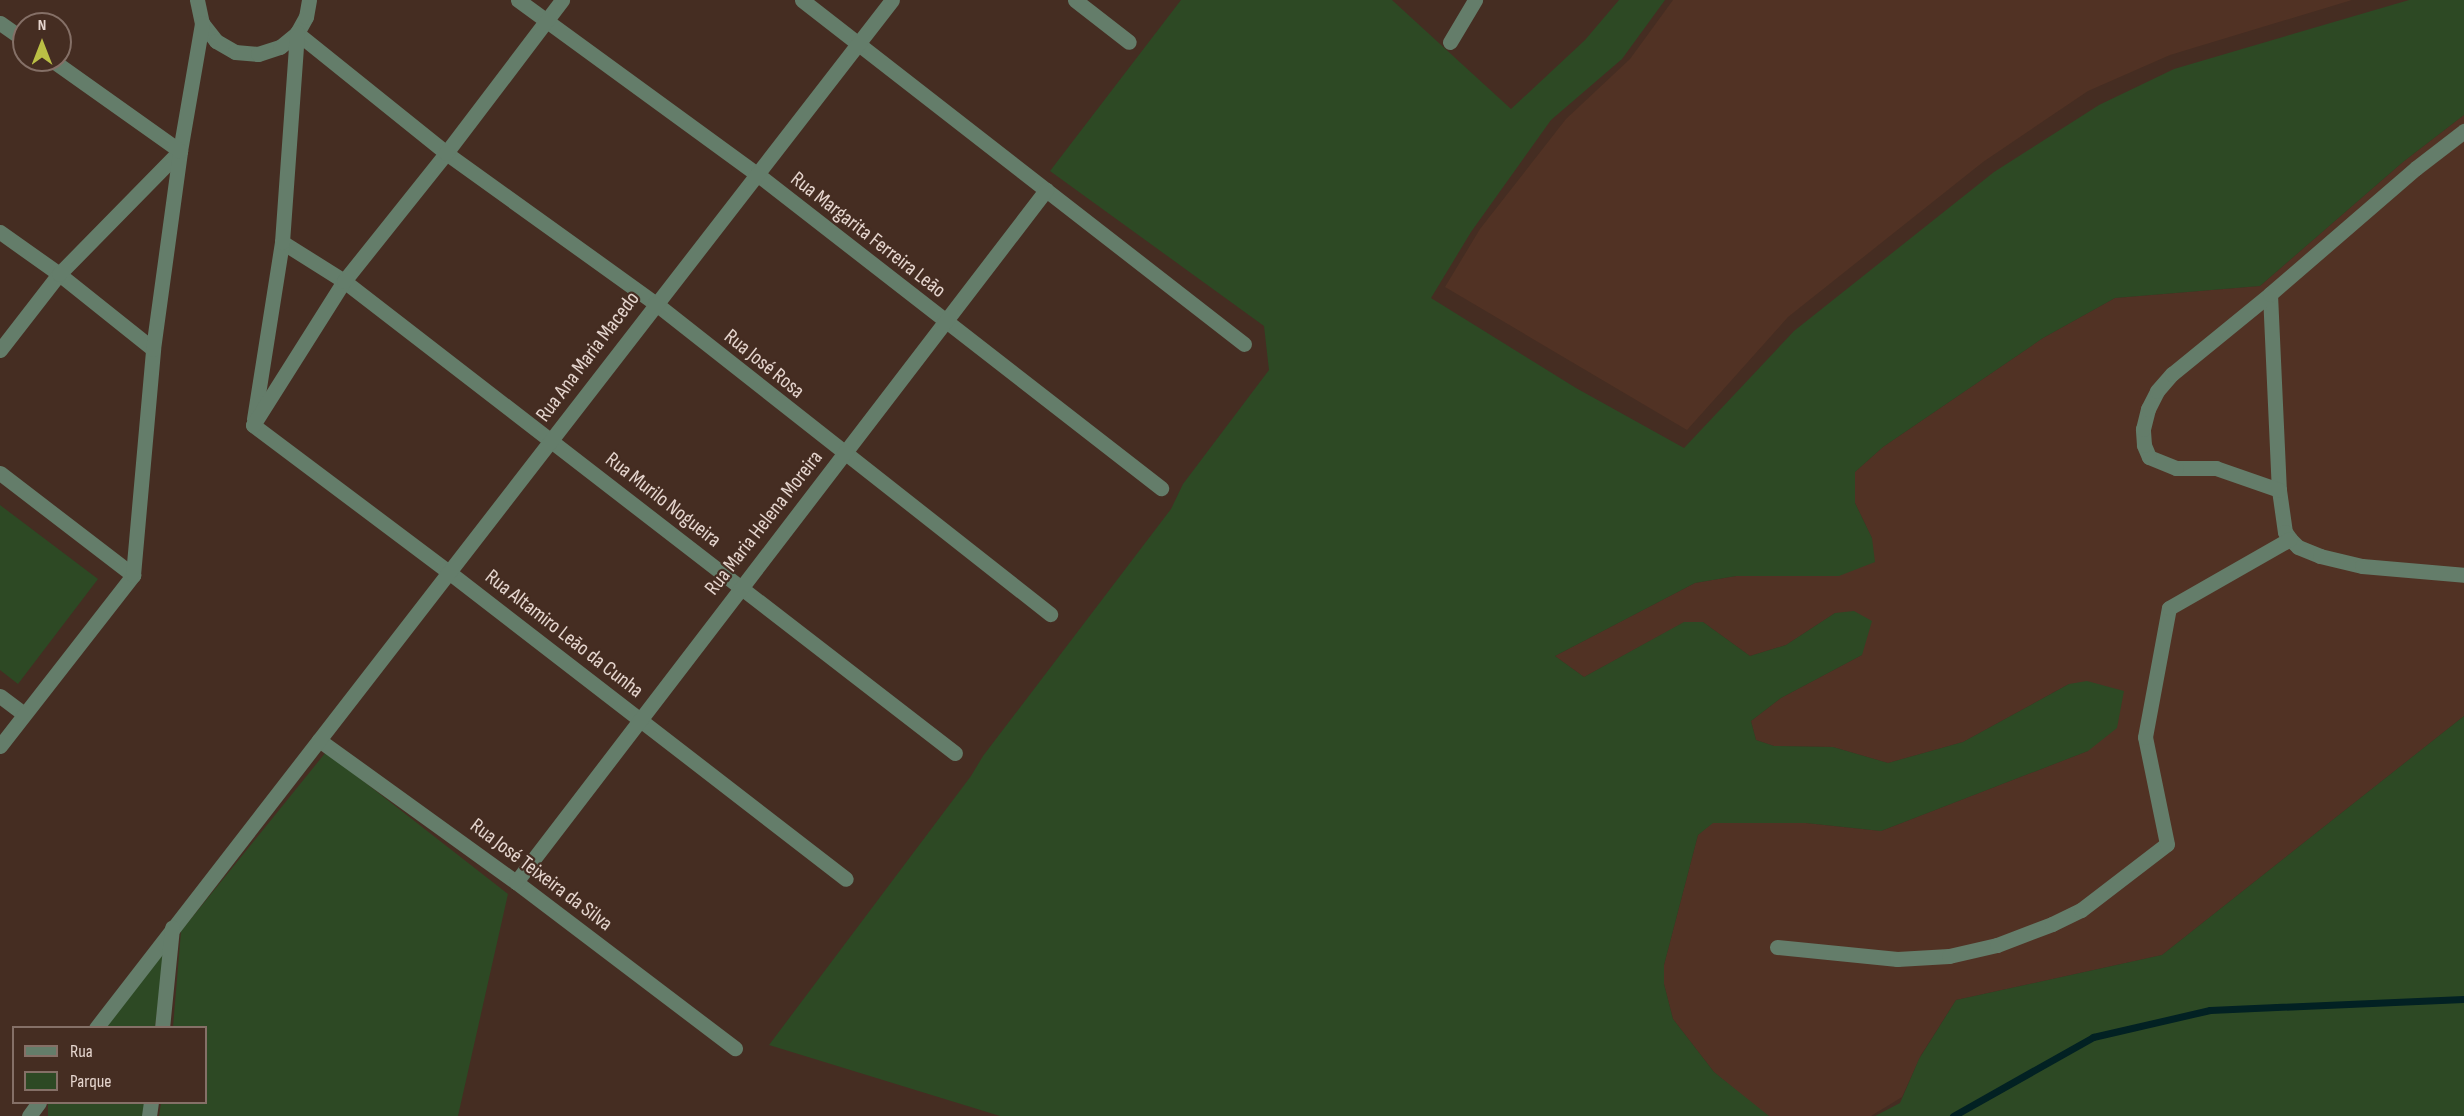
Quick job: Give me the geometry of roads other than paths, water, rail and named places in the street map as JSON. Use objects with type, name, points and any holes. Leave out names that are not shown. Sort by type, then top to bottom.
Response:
[{"type":"street","points":[[0,746],[132,575],[153,349],[180,151],[202,23],[197,0]]},
{"type":"street","points":[[202,23],[216,41],[236,52],[258,54],[280,47],[297,33],[306,17],[309,0]]},
{"type":"street","name":"Rua Margarita Ferreira Leão","points":[[518,0],[757,174],[1161,488]]},
{"type":"street","points":[[253,425],[344,281],[446,153],[562,0]]},
{"type":"street","points":[[802,0],[1244,344]]},
{"type":"street","name":"Rua Ana Maria Macedo","points":[[98,1026],[172,927],[450,573],[655,303],[892,0]]},
{"type":"street","points":[[1075,0],[1129,42]]},
{"type":"street","points":[[1450,42],[1475,0]]},
{"type":"street","points":[[253,425],[282,242],[297,33]]},
{"type":"street","name":"Rua José Rosa","points":[[297,33],[446,153],[655,303],[844,455],[1050,614]]},
{"type":"street","points":[[69,72],[180,151]]},
{"type":"street","points":[[2280,490],[2216,468],[2176,468],[2149,457],[2143,437],[2148,409],[2157,391],[2172,374],[2270,294],[2416,168],[2464,131]]},
{"type":"street","points":[[0,350],[59,274],[180,151]]},
{"type":"street","name":"Rua Maria Helena Moreira","points":[[516,882],[639,718],[1046,190]]},
{"type":"street","points":[[0,232],[59,274],[153,349]]},
{"type":"street","name":"Rua Murilo Nogueira","points":[[282,242],[344,281],[955,753]]},
{"type":"street","points":[[2270,294],[2280,490],[2285,532],[2298,547],[2319,556],[2362,566],[2464,575]]},
{"type":"street","name":"Rua Altamiro Leão da Cunha","points":[[253,425],[450,573],[846,879]]},
{"type":"street","points":[[0,473],[132,575]]},
{"type":"street","points":[[1777,947],[1897,959],[1949,956],[1997,945],[2081,910],[2167,844],[2145,737],[2169,608],[2290,539]]},
{"type":"street","points":[[0,696],[24,714]]},
{"type":"street","name":"Rua José Teixeira da Silva","points":[[319,740],[516,882],[735,1048]]},
{"type":"street","points":[[162,1026],[172,927]]},
{"type":"street","points":[[28,1116],[37,1104]]},
{"type":"waterway","points":[[1953,1116],[2093,1037],[2210,1010],[2464,999]]}]
